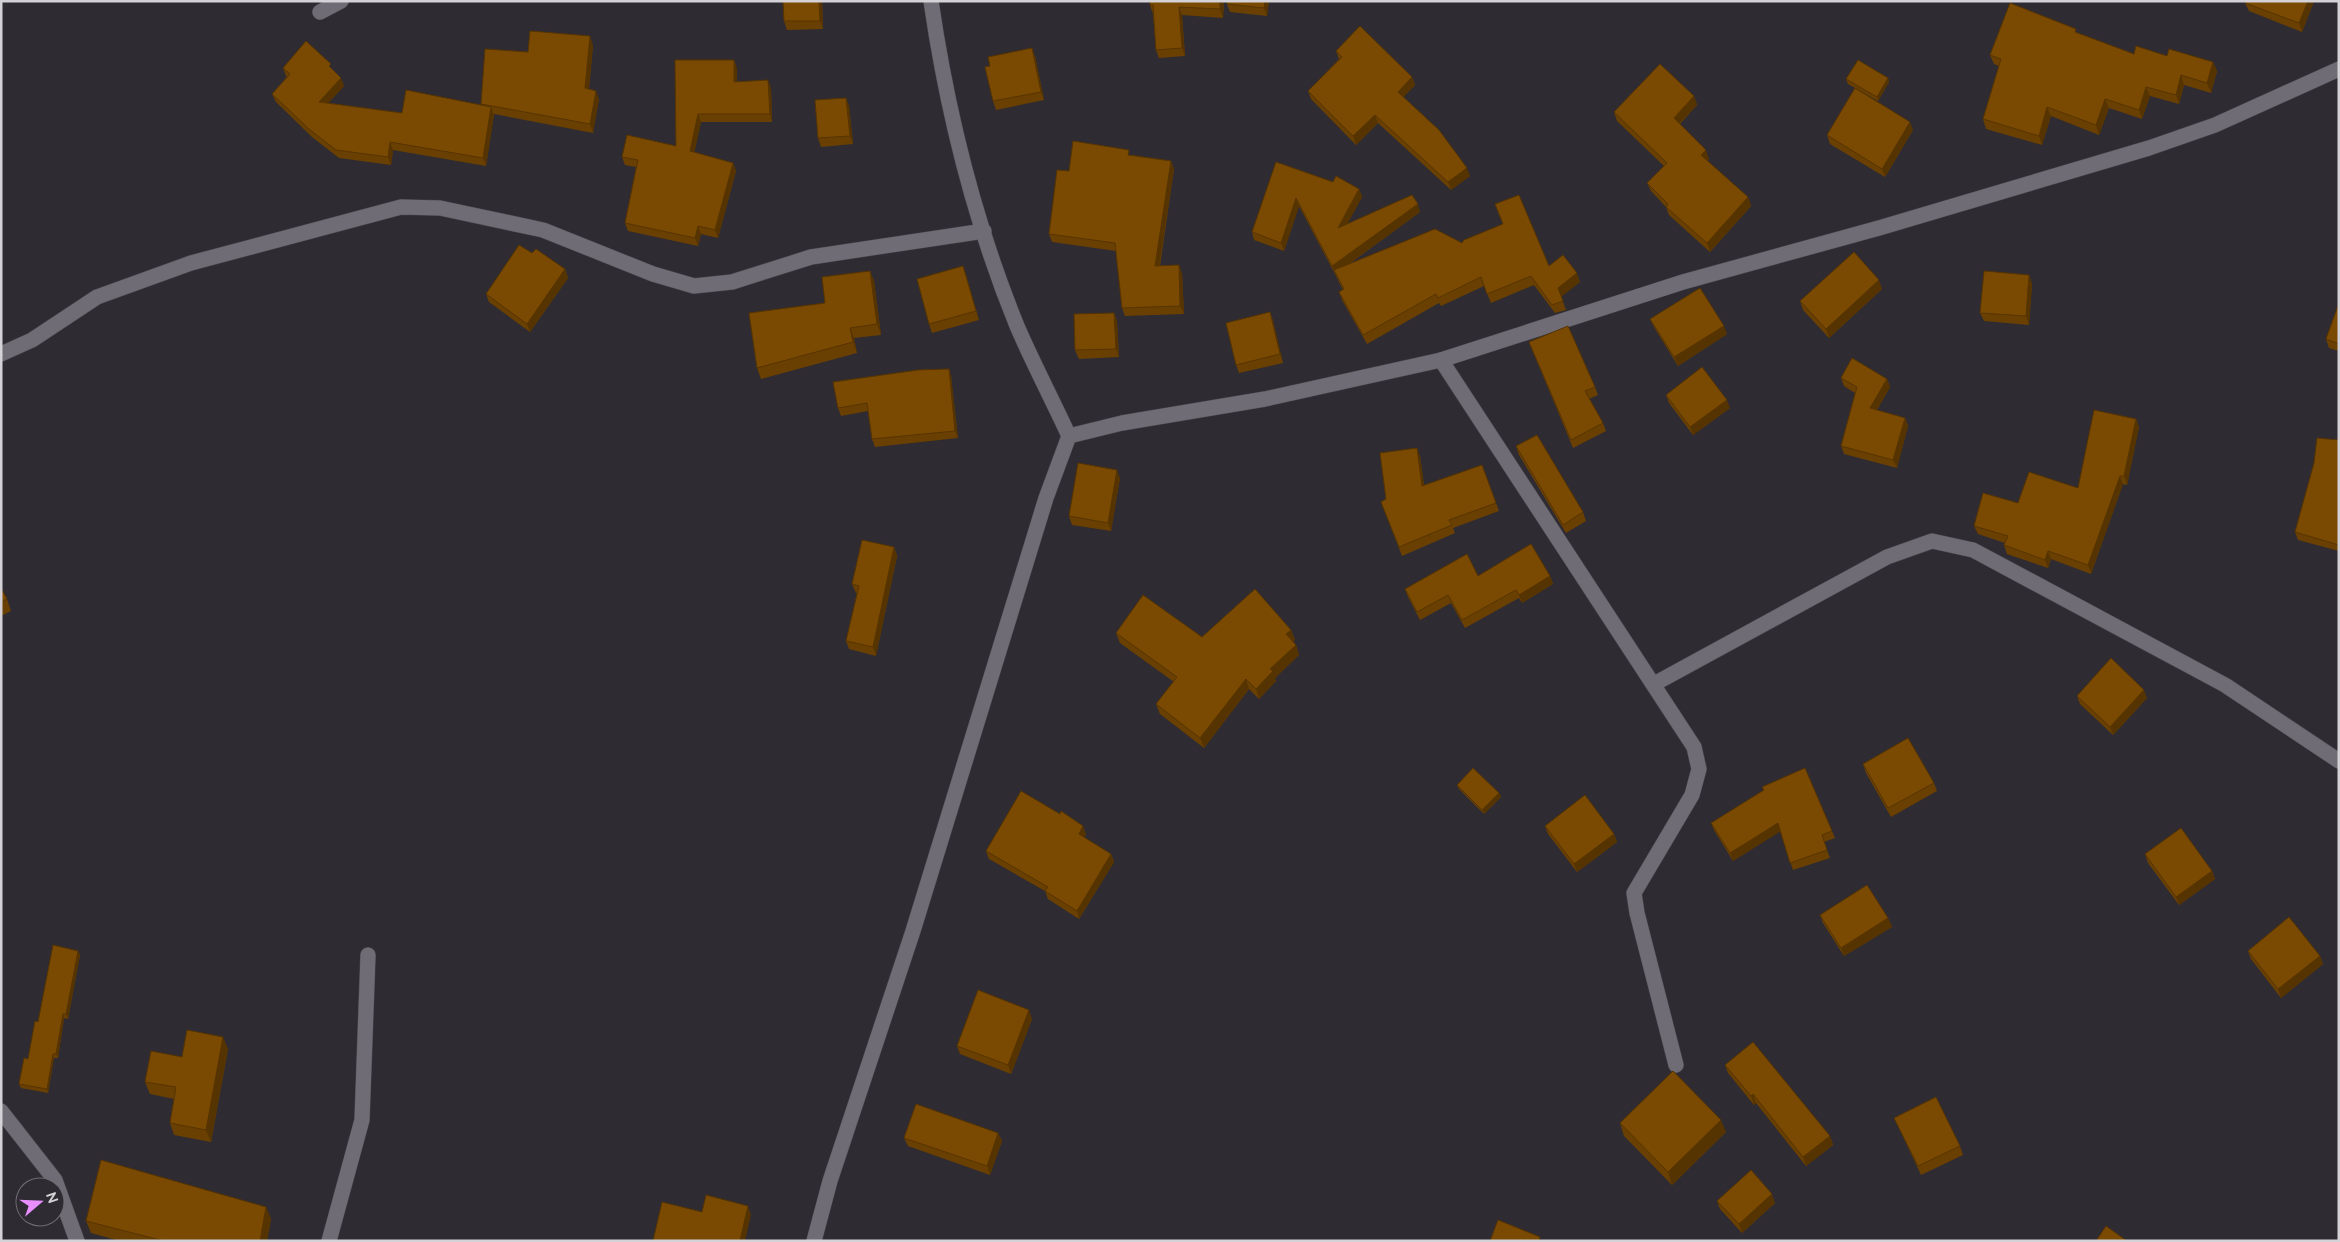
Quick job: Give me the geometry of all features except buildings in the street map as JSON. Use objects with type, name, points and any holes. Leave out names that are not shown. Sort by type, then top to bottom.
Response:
[{"type":"street","points":[[320,12],[341,1]]},
{"type":"street","points":[[814,1241],[830,1180],[913,931],[1046,498],[1069,436],[1017,326],[969,184],[937,43],[931,1]]},
{"type":"street","points":[[1069,436],[1122,423],[1265,399],[1441,360],[1683,282],[1878,228],[2148,148],[2215,125],[2339,69]]},
{"type":"street","points":[[1,354],[32,340],[97,297],[191,262],[402,207],[440,208],[543,230],[653,274],[694,286],[732,282],[811,257],[984,231]]},
{"type":"street","points":[[1441,360],[1694,746],[1699,769],[1692,795],[1634,893],[1637,913],[1676,1065]]},
{"type":"street","points":[[1654,684],[1887,557],[1932,541],[1973,550],[2225,685],[2339,761]]},
{"type":"street","points":[[329,1241],[362,1120],[368,955]]},
{"type":"street","points":[[1,1110],[55,1180],[78,1241]]}]
